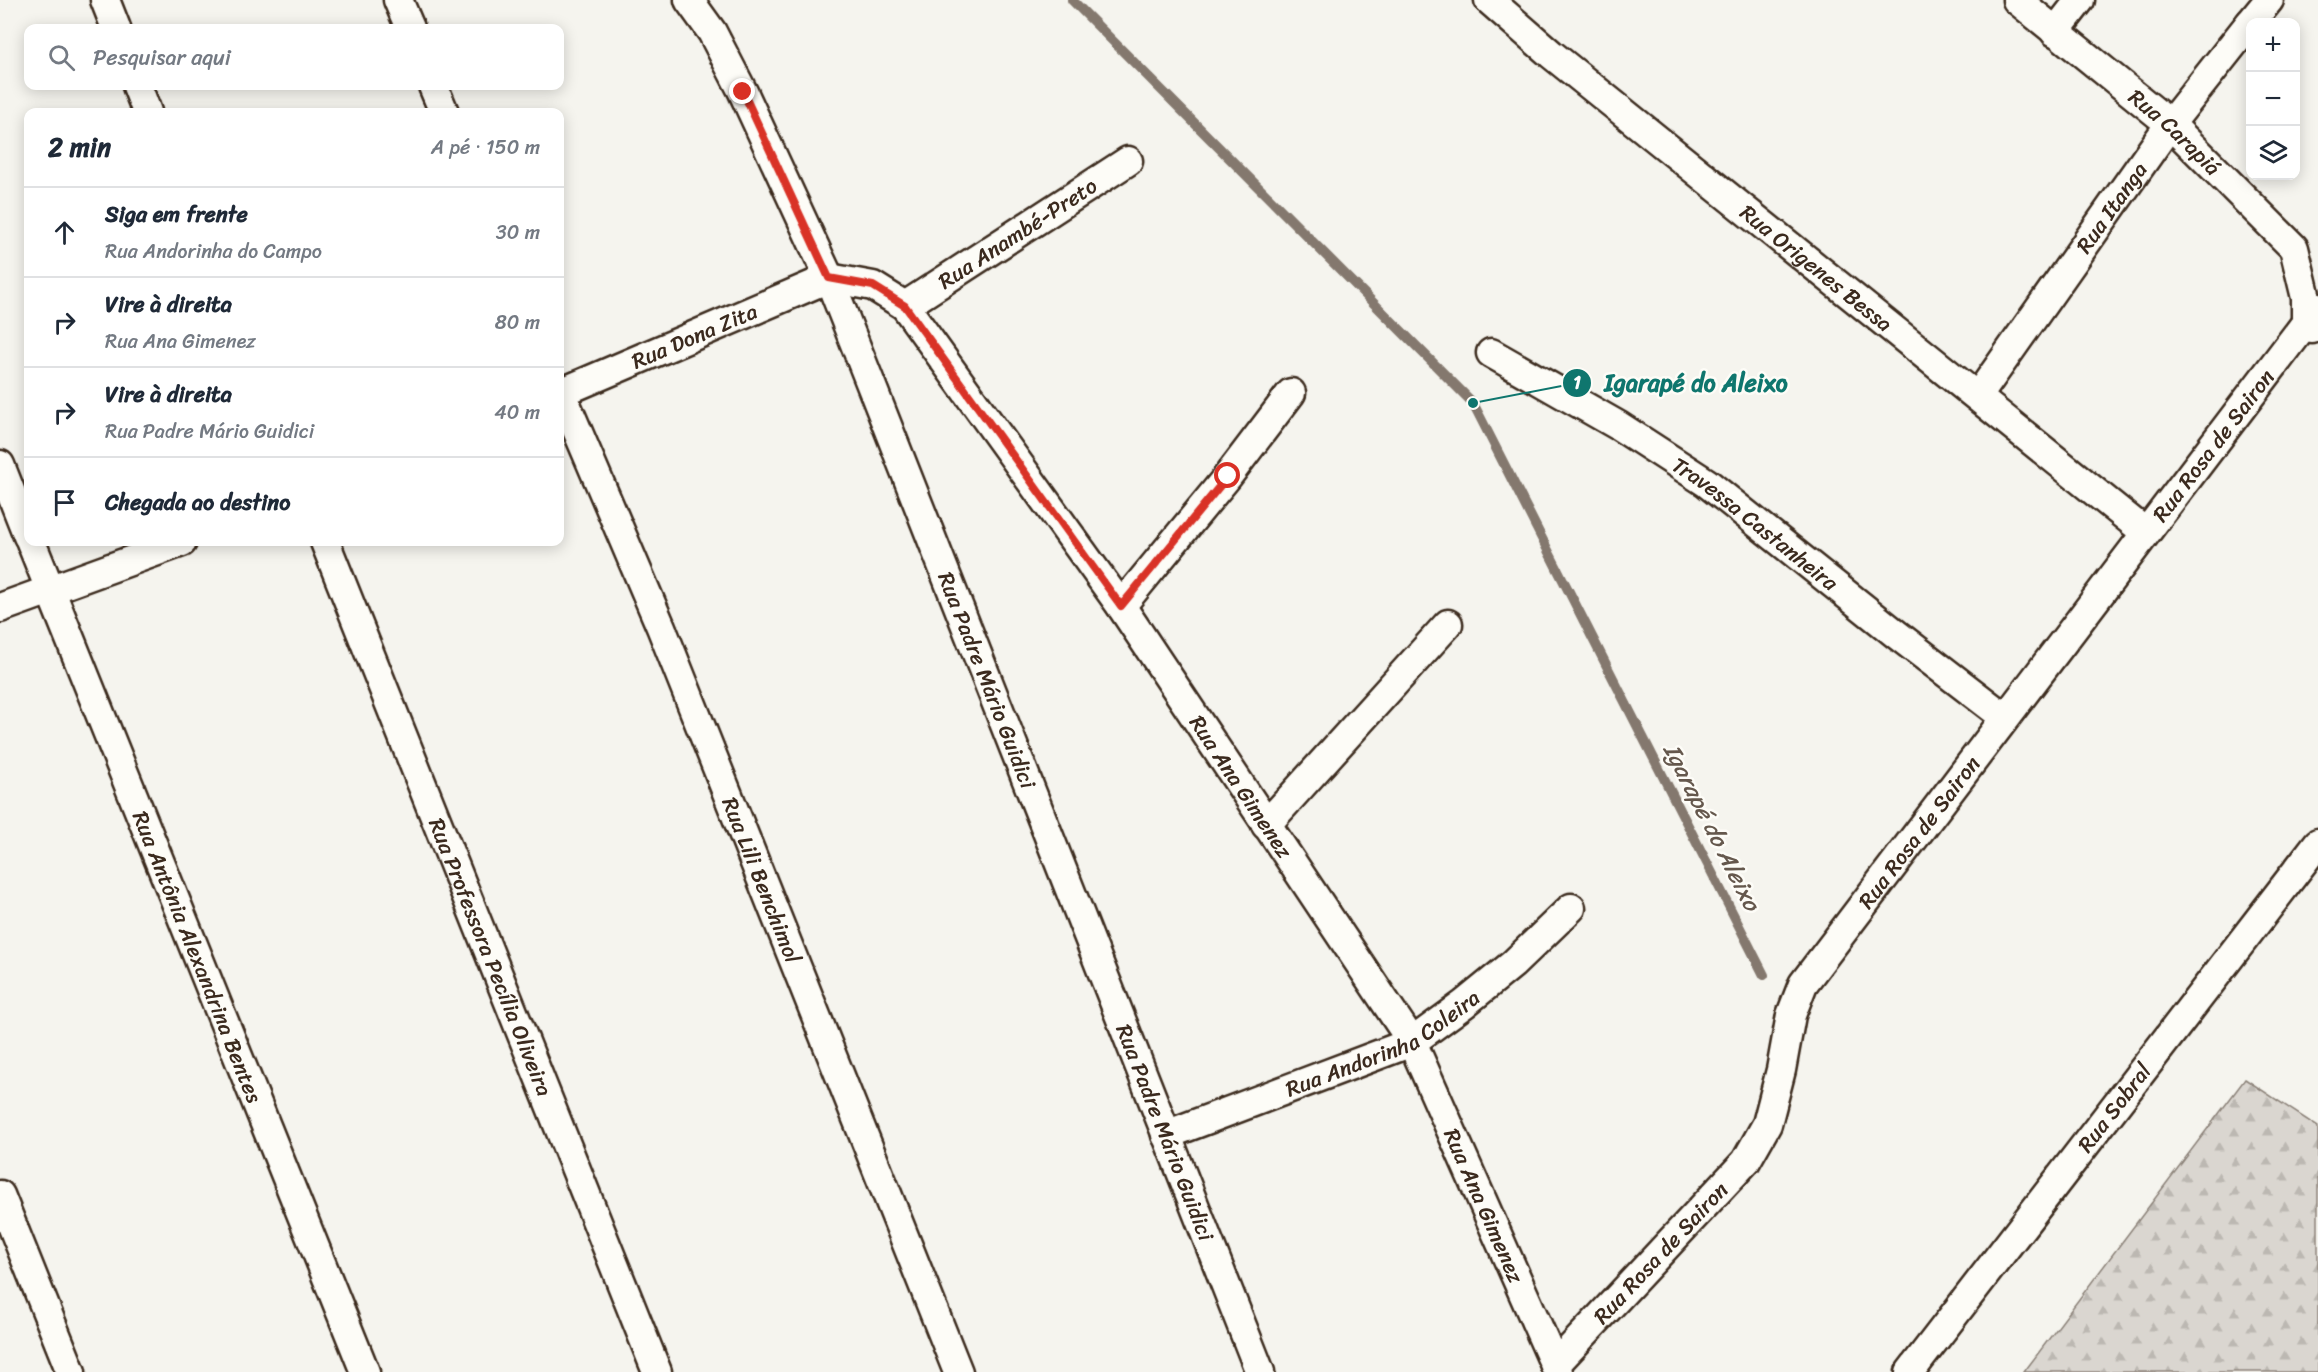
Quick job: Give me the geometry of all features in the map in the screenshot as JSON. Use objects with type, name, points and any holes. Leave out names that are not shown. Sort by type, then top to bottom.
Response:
[{"type":"street","points":[[105,0],[114,24]]},
{"type":"street","points":[[398,0],[408,24]]},
{"type":"street","name":"Rua Padre Mário Guidici","points":[[689,0],[712,33],[743,92],[829,278],[1166,1135],[1256,1371]]},
{"type":"street","name":"Rua Origenes Bessa","points":[[1489,0],[1551,54],[2145,532]]},
{"type":"street","name":"Rua Carapiá","points":[[2017,0],[2170,124],[2294,248],[2314,321]]},
{"type":"street","points":[[2055,32],[2080,0]]},
{"type":"street","name":"Rua Itanga","points":[[2255,18],[2269,0]]},
{"type":"street","name":"Rua Itanga","points":[[1978,396],[2170,124],[2246,29]]},
{"type":"street","points":[[139,90],[145,108]]},
{"type":"street","points":[[435,90],[442,108]]},
{"type":"street","name":"Rua Anambé-Preto","points":[[905,306],[1128,161]]},
{"type":"street","name":"Rua Ana Gimenez","points":[[829,278],[873,286],[905,306],[1121,606],[1412,1042],[1556,1369]]},
{"type":"street","name":"Rua Dona Zita","points":[[564,390],[829,278]]},
{"type":"street","name":"Rua Rosa de Sairon","points":[[1556,1369],[1746,1161],[1767,1124],[1781,1070],[1791,1016],[1803,984],[2145,532],[2314,321]]},
{"type":"street","name":"Travessa Castanheira","points":[[1491,353],[1619,426],[1707,483],[2004,717]]},
{"type":"street","points":[[1121,606],[1228,476],[1291,393]]},
{"type":"street","name":"Rua Lili Benchimol","points":[[564,401],[661,627],[958,1372]]},
{"type":"street","points":[[0,465],[24,526]]},
{"type":"street","name":"Rua Antônia Alexandrina Bentes","points":[[33,546],[365,1372]]},
{"type":"street","points":[[0,608],[171,546]]},
{"type":"street","name":"Rua Professora Pecília Oliveira","points":[[327,546],[657,1372]]},
{"type":"street","points":[[1266,825],[1448,624]]},
{"type":"street","name":"Rua Sobral","points":[[1910,1372],[2308,876],[2318,843]]},
{"type":"street","name":"Rua Andorinha Coleira","points":[[1166,1135],[1412,1042],[1513,964],[1571,908]]},
{"type":"street","points":[[0,1195],[71,1372]]},
{"type":"green space","points":[[2245,1079],[2318,1127],[2318,1372],[2024,1372]]},
{"type":"waterway","name":"Igarapé do Aleixo","points":[[1072,0],[1473,403],[1764,975]]},
{"type":"place","name":"Igarapé do Aleixo","points":[[1473,403]]},
{"type":"route","points":[[743,92],[829,278],[873,286],[905,306],[1121,606],[1228,476]]}]
